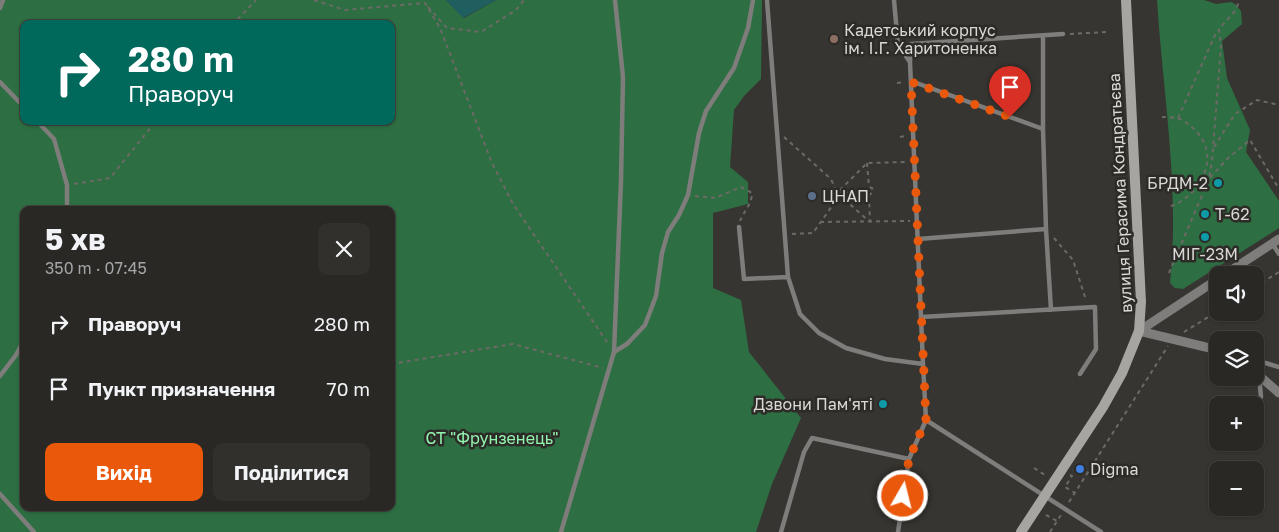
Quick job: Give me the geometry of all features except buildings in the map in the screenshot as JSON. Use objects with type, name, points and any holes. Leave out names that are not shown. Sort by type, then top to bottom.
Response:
[{"type":"main road","name":"вулиця Герасима Кондратьєва","points":[[1022,532],[1103,407],[1122,373],[1139,331],[1142,302],[1126,0]]},
{"type":"street","points":[[1238,266],[1276,241]]},
{"type":"street","points":[[1139,331],[1209,285]]},
{"type":"street","points":[[1139,331],[1209,348]]},
{"type":"street","points":[[1264,379],[1279,393]]},
{"type":"lane","points":[[0,8],[3,0]]},
{"type":"lane","points":[[561,532],[614,352],[624,78],[615,0]]},
{"type":"lane","points":[[614,352],[627,344],[645,325],[656,296],[662,253],[668,232],[679,215],[688,195],[706,112],[734,68],[748,28],[753,0]]},
{"type":"lane","points":[[767,0],[788,277],[800,314],[820,333],[846,348],[885,359],[923,364]]},
{"type":"lane","points":[[894,0],[898,45],[910,62]]},
{"type":"lane","points":[[898,532],[909,459],[926,420],[910,62],[911,44],[1063,34]]},
{"type":"lane","points":[[1043,36],[1043,129],[1050,310]]},
{"type":"lane","points":[[0,82],[20,103]]},
{"type":"lane","points":[[911,82],[1043,129]]},
{"type":"lane","points":[[41,125],[54,139],[67,185],[67,206]]},
{"type":"lane","points":[[738,227],[744,279],[788,277]]},
{"type":"lane","points":[[918,239],[1046,229]]},
{"type":"lane","points":[[1276,241],[1279,254]]},
{"type":"lane","points":[[921,317],[1095,308],[1096,349],[1080,374]]},
{"type":"lane","points":[[0,376],[20,348]]},
{"type":"lane","points":[[1264,363],[1279,367]]},
{"type":"lane","points":[[926,420],[1102,532]]},
{"type":"lane","points":[[781,532],[804,452],[812,438],[909,459]]},
{"type":"lane","points":[[0,494],[34,532]]},
{"type":"path","points":[[237,20],[256,0]]},
{"type":"path","points":[[314,0],[345,10],[425,3]]},
{"type":"path","points":[[422,0],[447,28],[481,32],[516,10],[524,0]]},
{"type":"path","points":[[1178,118],[1214,35],[1235,11],[1240,0]]},
{"type":"path","points":[[425,3],[440,28],[492,163],[513,204],[614,352]]},
{"type":"path","points":[[1169,273],[1209,179],[1221,46],[1219,29]]},
{"type":"path","points":[[1063,34],[1106,32]]},
{"type":"path","points":[[1213,148],[1235,114],[1242,109],[1257,100],[1279,105]]},
{"type":"path","points":[[1162,117],[1178,118],[1192,127],[1201,136],[1207,149],[1204,178],[1188,198],[1168,207]]},
{"type":"path","points":[[67,185],[110,178],[153,125]]},
{"type":"path","points":[[776,130],[831,179],[837,193],[870,222]]},
{"type":"path","points":[[1209,179],[1227,159],[1250,140],[1279,189]]},
{"type":"path","points":[[784,234],[813,233],[832,206],[837,193],[867,163],[914,162]]},
{"type":"path","points":[[867,163],[869,187],[873,191],[869,196],[870,222]]},
{"type":"path","points":[[1204,178],[1209,179]]},
{"type":"path","points":[[688,195],[715,198],[741,187],[752,193],[752,201],[744,212],[738,227]]},
{"type":"path","points":[[865,192],[869,187]]},
{"type":"path","points":[[837,193],[865,192],[869,196]]},
{"type":"path","points":[[820,222],[917,220]]},
{"type":"path","points":[[1046,229],[1073,260],[1088,308]]},
{"type":"path","points":[[1264,281],[1279,272]]},
{"type":"path","points":[[1050,532],[1173,338],[1209,316]]},
{"type":"path","points":[[395,363],[513,344],[610,370]]},
{"type":"path","points":[[1034,468],[1045,475]]},
{"type":"path","points":[[1062,469],[1072,476],[1065,487],[1075,493]]},
{"type":"path","points":[[1046,514],[1057,521]]},
{"type":"green space","name":"СТ \"Фрунзенець\"","points":[[0,0],[446,0],[464,18],[496,0],[762,0],[761,79],[744,96],[734,110],[730,167],[748,182],[748,204],[713,213],[713,288],[741,300],[749,352],[801,418],[772,484],[756,532],[0,532]]},
{"type":"green space","points":[[1157,0],[1204,0],[1216,4],[1231,2],[1241,11],[1242,24],[1222,41],[1227,78],[1250,130],[1246,152],[1279,201],[1279,228],[1219,266],[1209,266],[1209,272],[1183,289],[1175,288],[1170,283],[1173,248],[1172,177]]},
{"type":"water","points":[[446,0],[496,0],[463,18]]},
{"type":"place","name":"Кадетський корпус ім. І.Г. Харитоненка","points":[[834,39]]},
{"type":"place","name":"БРДМ-2","points":[[1218,183]]},
{"type":"place","name":"ЦНАП","points":[[812,196]]},
{"type":"place","name":"Т-62","points":[[1205,214]]},
{"type":"place","name":"МІГ-23М","points":[[1205,237]]},
{"type":"place","name":"Дзвони Пам'яті","points":[[883,404]]},
{"type":"place","name":"Digma","points":[[1080,469]]},
{"type":"route","points":[[903,496],[909,459],[926,420],[911,82],[1010,117]]}]
